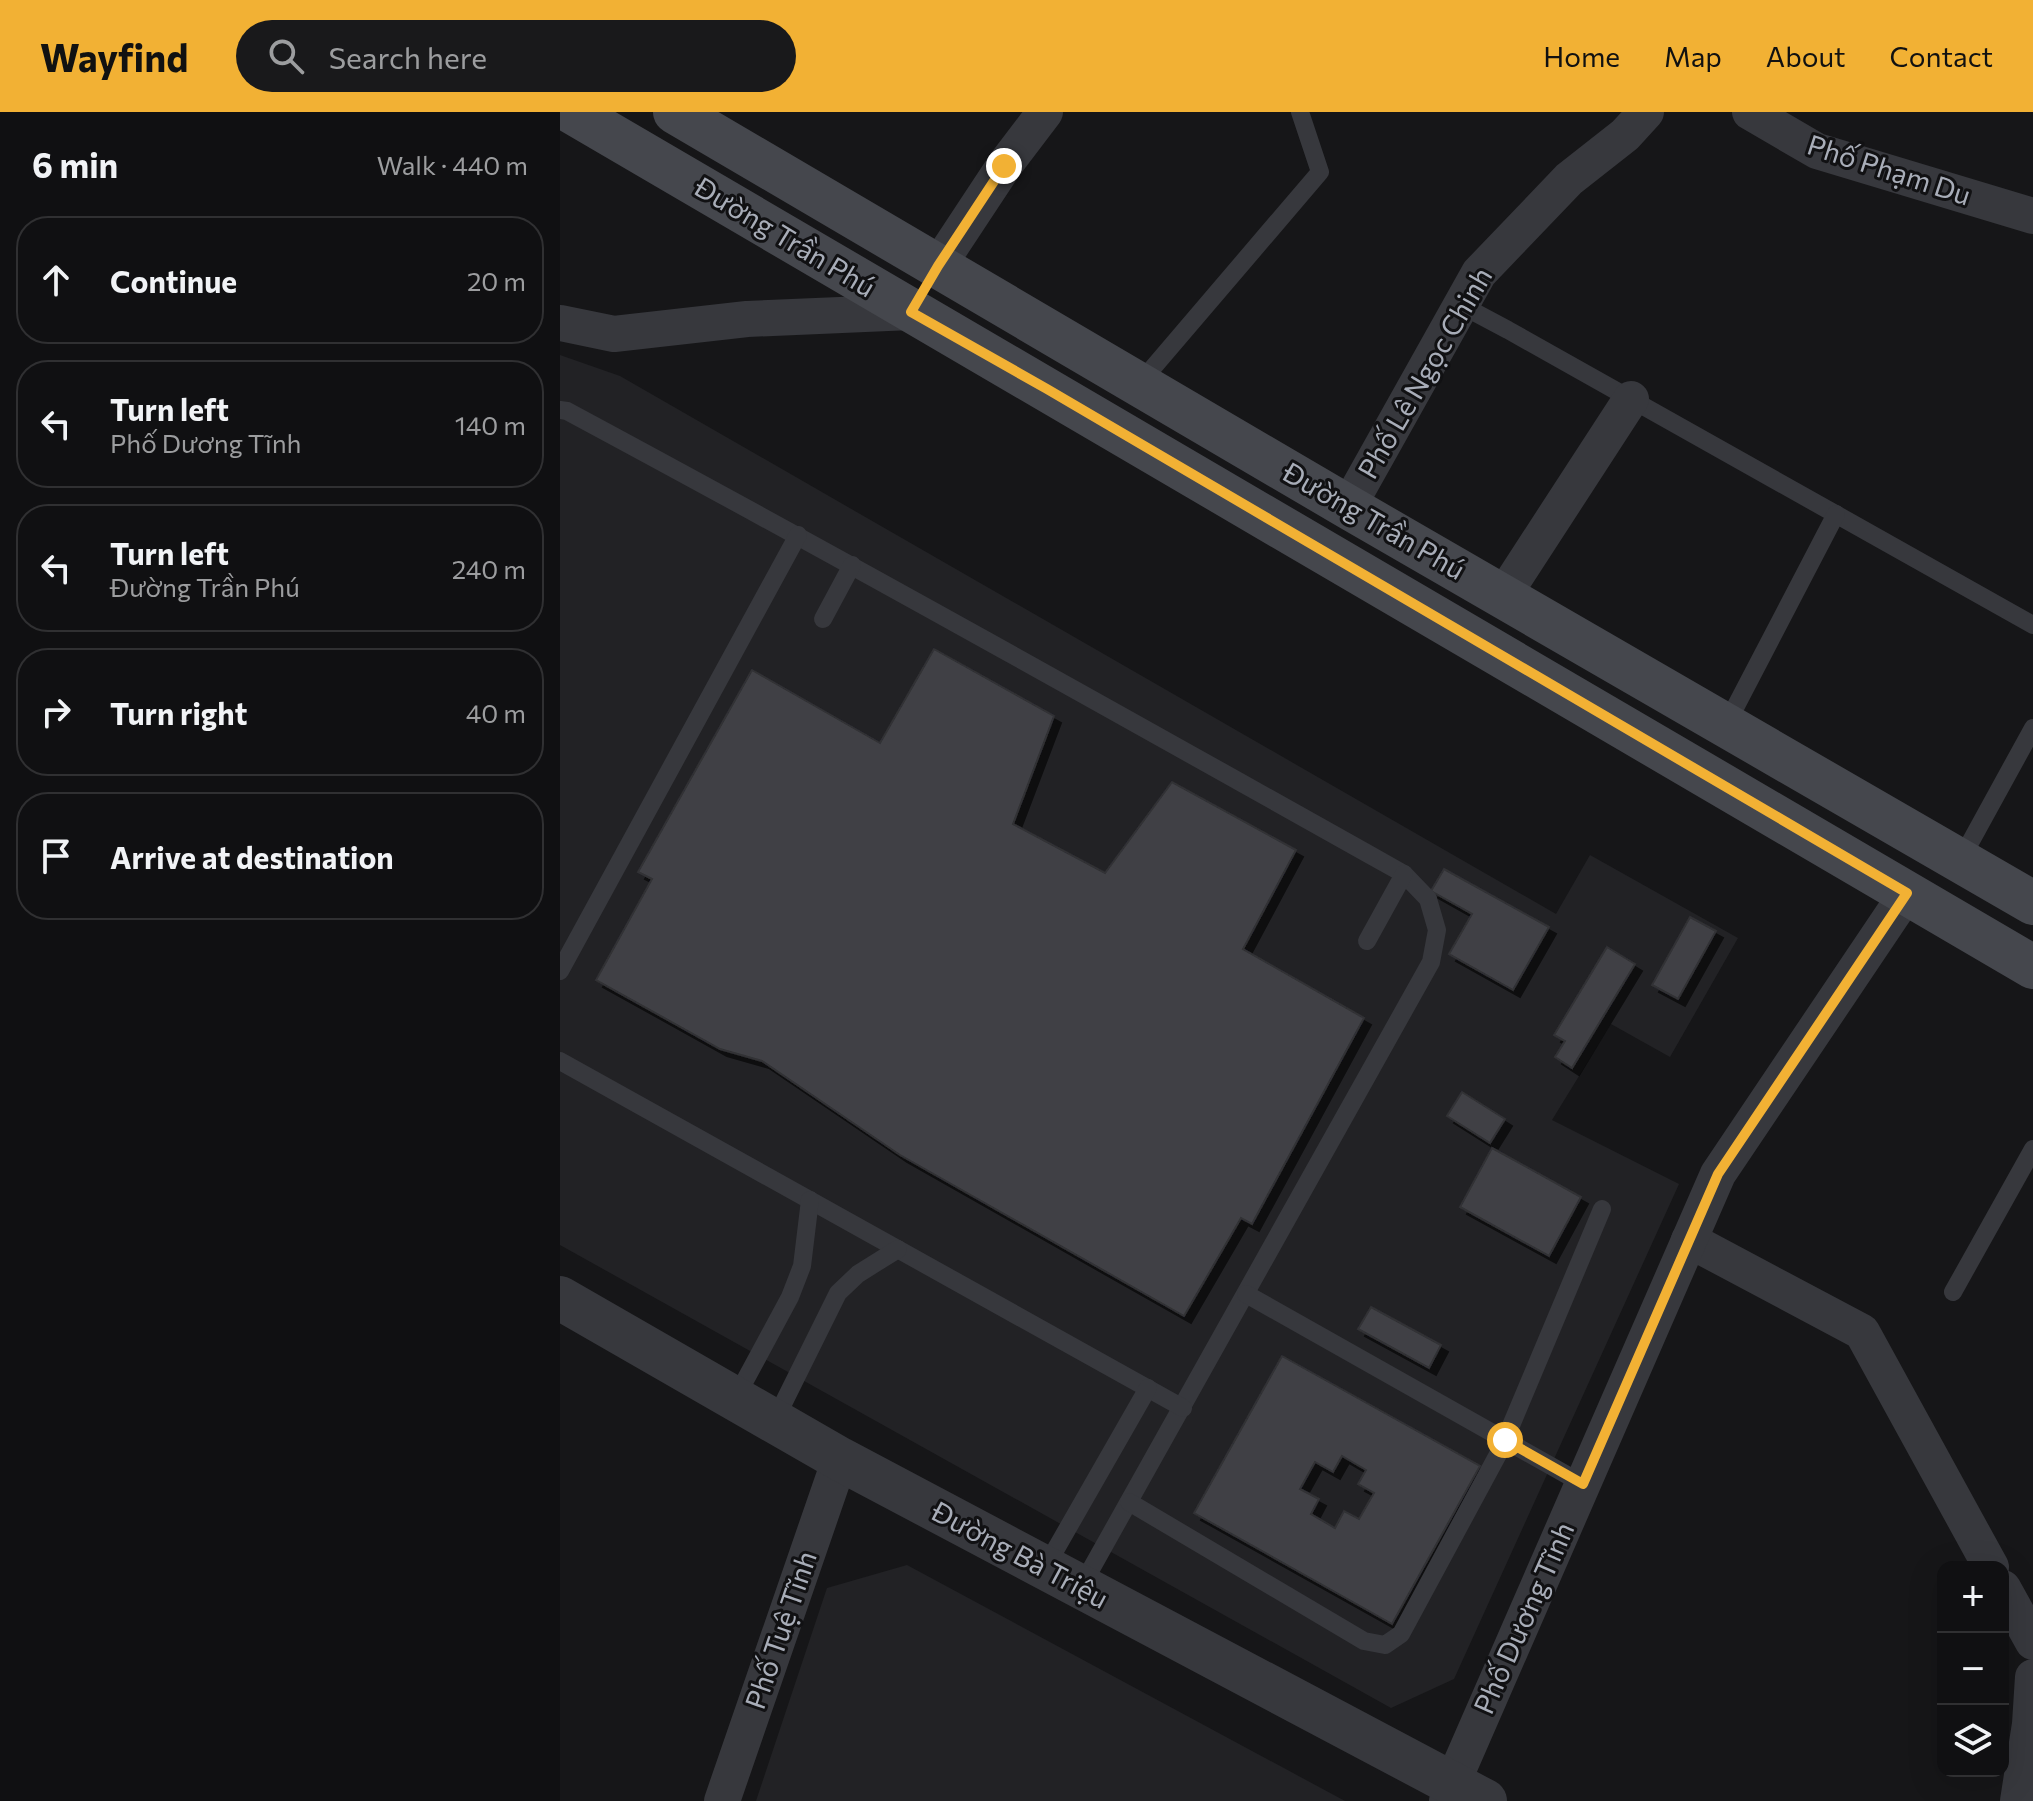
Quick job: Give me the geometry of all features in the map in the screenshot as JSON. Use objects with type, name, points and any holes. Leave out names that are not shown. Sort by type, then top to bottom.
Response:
[{"type":"main road","name":"Đường Trần Phú","points":[[572,112],[2033,967]]},
{"type":"main road","name":"Đường Trần Phú","points":[[675,112],[1348,507],[2033,903]]},
{"type":"main road","points":[[911,312],[938,266]]},
{"type":"street","points":[[938,266],[1004,166],[1045,112]]},
{"type":"street","name":"Phố Lê Ngọc Chinh","points":[[1348,507],[1479,273],[1569,179],[1625,135],[1646,112]]},
{"type":"street","name":"Phố Phạm Du","points":[[1750,112],[1817,151],[2033,216]]},
{"type":"street","points":[[560,323],[614,334],[747,319],[911,312]]},
{"type":"street","points":[[1503,596],[1631,399]]},
{"type":"street","name":"Phố Dương Tĩnh","points":[[1461,1795],[1583,1484],[1718,1174],[1907,893]]},
{"type":"street","points":[[1689,1240],[1862,1332],[1988,1561]]},
{"type":"street","name":"Đường Bà Triệu","points":[[560,1298],[840,1459],[1461,1795]]},
{"type":"street","name":"Phố Tuệ Tĩnh","points":[[722,1801],[840,1459]]},
{"type":"street","points":[[2009,1599],[2033,1642]]},
{"type":"street","points":[[2018,1801],[2030,1724],[2033,1677]]},
{"type":"lane","points":[[1139,384],[1320,172],[1300,112]]},
{"type":"lane","points":[[1461,305],[2033,625]]},
{"type":"lane","points":[[560,410],[798,535],[1404,874],[1428,899],[1437,930],[1431,962],[1129,1502],[1063,1578]]},
{"type":"lane","points":[[1726,725],[1836,514]]},
{"type":"lane","points":[[560,971],[798,535]]},
{"type":"lane","points":[[823,619],[852,565]]},
{"type":"lane","points":[[1960,861],[2033,728]]},
{"type":"lane","points":[[1367,941],[1404,874]]},
{"type":"lane","points":[[560,1061],[1183,1408]]},
{"type":"lane","points":[[1953,1292],[2033,1149]]},
{"type":"lane","points":[[735,1399],[790,1297],[802,1266],[810,1200]]},
{"type":"lane","points":[[1129,1502],[1364,1641],[1385,1645],[1401,1634],[1505,1440],[1602,1209]]},
{"type":"lane","points":[[774,1422],[838,1293],[858,1274],[898,1249]]},
{"type":"lane","points":[[1246,1294],[1583,1484]]},
{"type":"lane","points":[[1063,1578],[1148,1388]]},
{"type":"shaded area","points":[[560,355],[620,376],[1556,914],[1590,855],[1738,938],[1670,1057],[1611,1024],[1552,1120],[1679,1184],[1454,1679],[1391,1708],[560,1245]]},
{"type":"shaded area","points":[[907,1565],[1345,1801],[756,1801],[827,1588]]},
{"type":"building","points":[[934,649],[1054,716],[1013,824],[1105,873],[1172,782],[1296,850],[1243,949],[1364,1018],[1252,1224],[1241,1218],[1184,1316],[900,1155],[762,1061],[720,1049],[596,980],[652,879],[638,872],[752,670],[880,743]]},
{"type":"building","points":[[1444,869],[1549,927],[1513,990],[1449,954],[1472,914],[1431,891]]},
{"type":"building","points":[[1690,917],[1716,931],[1678,999],[1652,985]]},
{"type":"building","points":[[1607,947],[1635,964],[1572,1068],[1555,1057],[1565,1041],[1554,1035]]},
{"type":"building","points":[[1462,1092],[1505,1119],[1490,1143],[1447,1116]]},
{"type":"building","points":[[1492,1148],[1581,1197],[1549,1256],[1460,1207]]},
{"type":"building","points":[[1371,1307],[1441,1345],[1429,1368],[1358,1329]]},
{"type":"building","points":[[1282,1356],[1480,1466],[1392,1624],[1194,1513]],"holes":[[[1342,1456],[1366,1470],[1358,1484],[1374,1493],[1359,1519],[1344,1511],[1335,1528],[1311,1514],[1319,1499],[1300,1489],[1315,1462],[1333,1472]]]},
{"type":"route","points":[[1004,166],[911,312],[1907,893],[1718,1174],[1583,1484],[1505,1440]]}]
